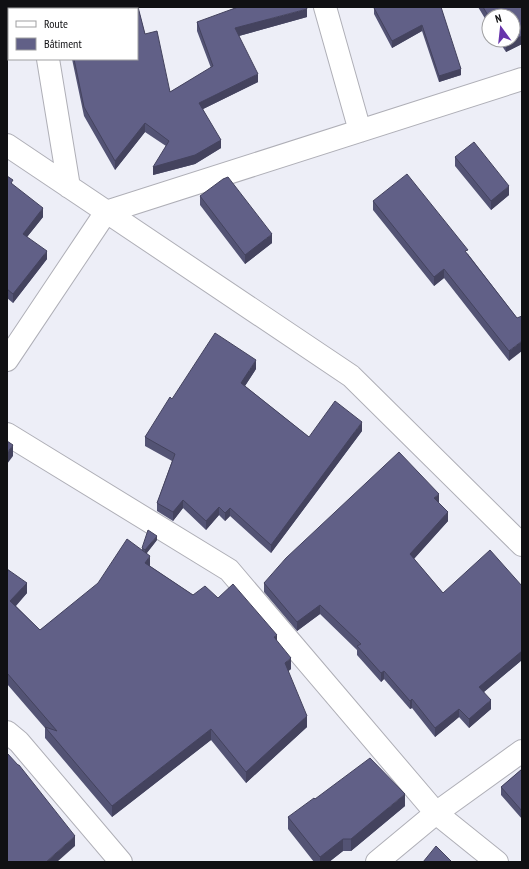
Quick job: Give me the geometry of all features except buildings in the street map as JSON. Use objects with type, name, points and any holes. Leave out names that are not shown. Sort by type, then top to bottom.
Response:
[{"type":"street","points":[[325,7],[360,131]]},
{"type":"street","points":[[48,60],[69,187]]},
{"type":"street","points":[[7,360],[106,212],[522,79]]},
{"type":"street","points":[[7,145],[351,376],[522,545]]},
{"type":"street","points":[[7,434],[229,570],[436,813],[497,862]]},
{"type":"street","points":[[7,732],[20,742],[121,862]]},
{"type":"street","points":[[377,862],[436,813],[522,751]]}]
